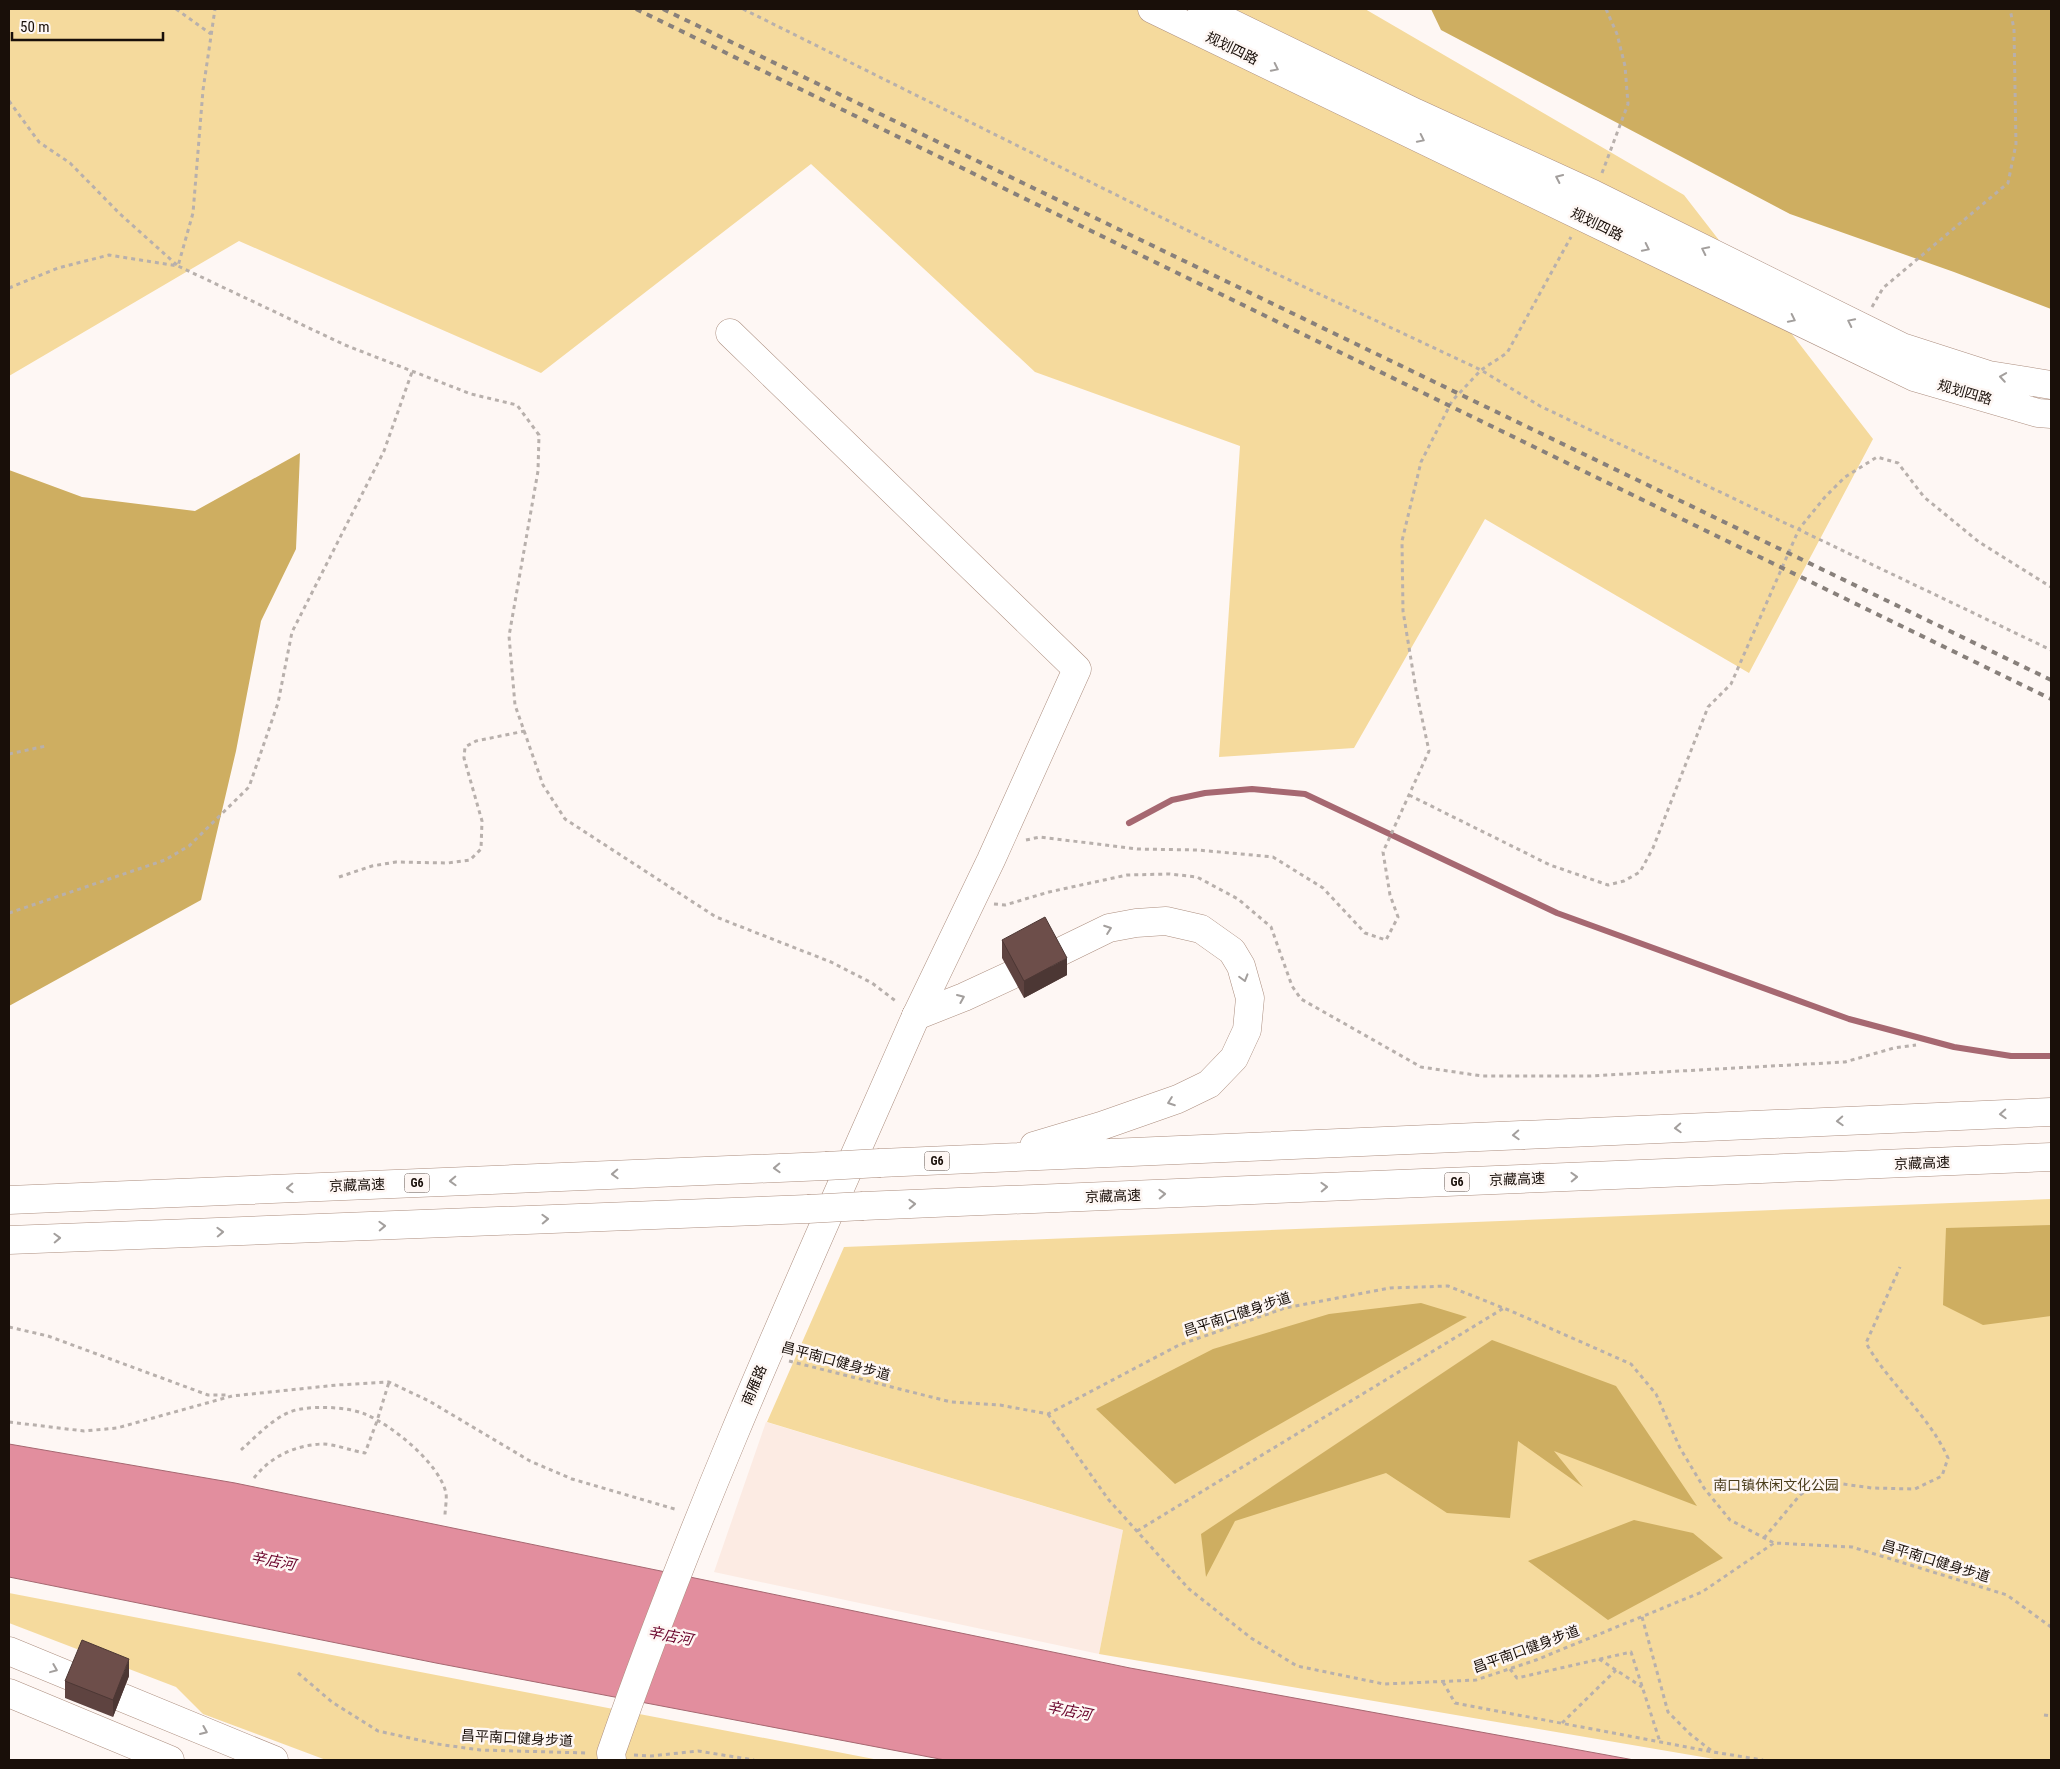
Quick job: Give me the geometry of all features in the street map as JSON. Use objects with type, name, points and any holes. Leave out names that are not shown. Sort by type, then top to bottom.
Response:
[{"type":"main road","name":"规划四路","points":[[1152,9],[1588,206],[1860,326],[1902,347],[1989,375],[2051,385]]},
{"type":"main road","name":"规划四路","points":[[1202,9],[1416,113],[1588,206],[1914,377],[2038,413],[2051,414]]},
{"type":"main road","name":"南雁路","points":[[611,1758],[629,1699],[685,1551],[767,1355],[916,1016],[998,845],[1077,669],[730,333]]},
{"type":"main road","points":[[916,1016],[1025,969],[1109,928],[1136,922],[1166,921],[1201,929],[1232,951],[1241,966],[1250,998],[1247,1030],[1234,1058],[1209,1084],[1178,1099],[1101,1126],[994,1158]]},
{"type":"main road","name":"G6","points":[[994,1158],[2051,1112]]},
{"type":"main road","name":"京藏高速","points":[[9,1240],[2051,1157]]},
{"type":"main road","name":"京藏高速","points":[[9,1200],[994,1158]]},
{"type":"main road","points":[[9,1651],[274,1760]]},
{"type":"main road","points":[[9,1693],[170,1760]]},
{"type":"path","points":[[176,9],[211,34]]},
{"type":"path","points":[[178,266],[193,212],[203,90],[215,9]]},
{"type":"path","points":[[742,9],[1249,261],[1481,370],[1540,406],[2051,650]]},
{"type":"path","points":[[998,845],[1040,837],[1137,849],[1198,850],[1273,857],[1324,888],[1365,934],[1386,940],[1398,917],[1390,895],[1384,852],[1429,751],[1416,690],[1403,611],[1402,541],[1421,462],[1452,401],[1481,370],[1507,353],[1588,206],[1628,104],[1626,66],[1617,34],[1606,9]]},
{"type":"path","points":[[1860,326],[1883,288],[2008,182],[2016,144],[2014,29],[2010,9]]},
{"type":"path","points":[[9,101],[39,142],[70,163],[120,214],[178,266],[345,346],[470,394],[517,405],[539,436],[538,471],[509,636],[516,704],[543,785],[565,819],[716,917],[830,962],[872,983],[916,1016]]},
{"type":"path","points":[[9,288],[58,268],[109,255],[178,266]]},
{"type":"path","points":[[9,913],[165,860],[189,846],[249,787],[278,703],[292,632],[384,451],[412,372]]},
{"type":"path","points":[[1409,795],[1550,865],[1608,885],[1624,881],[1640,872],[1653,848],[1708,707],[1731,684],[1799,530],[1825,497],[1845,477],[1877,457],[1898,463],[1924,497],[1979,542],[2051,587]]},
{"type":"path","points":[[340,877],[372,866],[396,862],[448,863],[470,860],[480,850],[482,821],[464,758],[465,747],[476,741],[524,731]]},
{"type":"path","points":[[9,754],[46,746]]},
{"type":"path","points":[[971,901],[1005,906],[1049,892],[1127,875],[1170,874],[1197,878],[1238,899],[1271,928],[1292,986],[1302,999],[1421,1067],[1482,1076],[1589,1076],[1845,1062],[1894,1048],[1916,1045]]},
{"type":"path","points":[[1764,1538],[1800,1495],[1821,1481],[1872,1488],[1915,1488],[1942,1476],[1948,1458],[1940,1441],[1875,1359],[1866,1343],[1900,1267]]},
{"type":"path","name":"昌平南口健身步道","points":[[767,1355],[951,1402],[1000,1405],[1048,1414],[1179,1345],[1285,1308],[1390,1288],[1448,1286],[1504,1308],[1630,1364],[1656,1394],[1680,1448],[1704,1488],[1730,1520],[1774,1543],[1852,1547],[2007,1595],[2051,1627]]},
{"type":"path","points":[[1136,1531],[1504,1308]]},
{"type":"path","points":[[9,1327],[48,1336],[208,1395],[232,1396]]},
{"type":"path","points":[[254,1478],[262,1468],[284,1452],[323,1444],[365,1454],[389,1382]]},
{"type":"path","points":[[9,1422],[84,1431],[117,1428],[232,1396],[336,1384],[389,1382],[429,1401],[530,1461],[572,1479],[700,1516]]},
{"type":"path","points":[[241,1450],[280,1417],[300,1409],[336,1408],[364,1414],[393,1430],[420,1454],[436,1472],[446,1494],[445,1516]]},
{"type":"path","name":"昌平南口健身步道","points":[[1048,1414],[1108,1499],[1189,1590],[1251,1638],[1296,1666],[1384,1684],[1476,1680],[1536,1660],[1702,1592],[1774,1543]]},
{"type":"path","points":[[1642,1617],[1668,1712],[1690,1734],[1713,1752]]},
{"type":"path","points":[[1510,1669],[1517,1678],[1631,1652],[1660,1742]]},
{"type":"path","points":[[1599,1659],[1642,1687]]},
{"type":"path","points":[[1562,1724],[1616,1670]]},
{"type":"path","name":"昌平南口健身步道","points":[[298,1673],[332,1702],[378,1731],[437,1744],[480,1750],[611,1758],[698,1751],[754,1760]]},
{"type":"path","points":[[1443,1682],[1455,1703],[1763,1760]]},
{"type":"path","points":[[2044,1715],[2051,1716]]},
{"type":"shaded area","points":[[1431,9],[2051,9],[2051,309],[1954,272],[1790,214],[1441,30]]},
{"type":"shaded area","points":[[300,453],[296,549],[261,621],[236,751],[201,900],[9,1006],[9,470],[82,497],[195,511]]},
{"type":"shaded area","points":[[2051,1225],[2051,1316],[1983,1325],[1943,1305],[1946,1228]]},
{"type":"shaded area","points":[[1421,1303],[1467,1317],[1175,1484],[1096,1409],[1213,1349],[1329,1314]]},
{"type":"shaded area","points":[[1492,1340],[1616,1386],[1697,1506],[1554,1451],[1583,1487],[1518,1441],[1510,1518],[1447,1513],[1386,1473],[1235,1521],[1206,1577],[1201,1534]]},
{"type":"shaded area","points":[[766,1422],[1123,1530],[1099,1654],[714,1572]]},
{"type":"shaded area","points":[[1634,1520],[1693,1533],[1723,1558],[1608,1620],[1528,1561]]},
{"type":"green space","points":[[9,9],[1365,9],[1684,195],[1873,439],[1749,673],[1485,519],[1354,748],[1219,757],[1240,446],[1035,372],[811,164],[541,373],[239,241],[9,376]]},
{"type":"green space","name":"南口镇休闲文化公园","points":[[2051,1199],[2051,1760],[1720,1760],[1099,1654],[1123,1530],[767,1422],[844,1247]]},
{"type":"green space","points":[[9,1593],[879,1760],[326,1760],[203,1714],[176,1687],[9,1623]]},
{"type":"water","name":"辛店河","points":[[9,1444],[235,1483],[1130,1668],[1634,1760],[945,1760],[436,1663],[9,1577]]},
{"type":"building","points":[[1045,917],[1067,958],[1024,981],[1002,940]]},
{"type":"building","points":[[82,1640],[129,1659],[113,1700],[65,1681]]},
{"type":"waterway","points":[[1129,823],[1172,800],[1205,793],[1252,789],[1305,794],[1557,913],[1849,1019],[1954,1047],[2011,1056],[2051,1056]]},
{"type":"railway","points":[[636,9],[2051,699]]},
{"type":"railway","points":[[663,9],[2051,680]]}]
